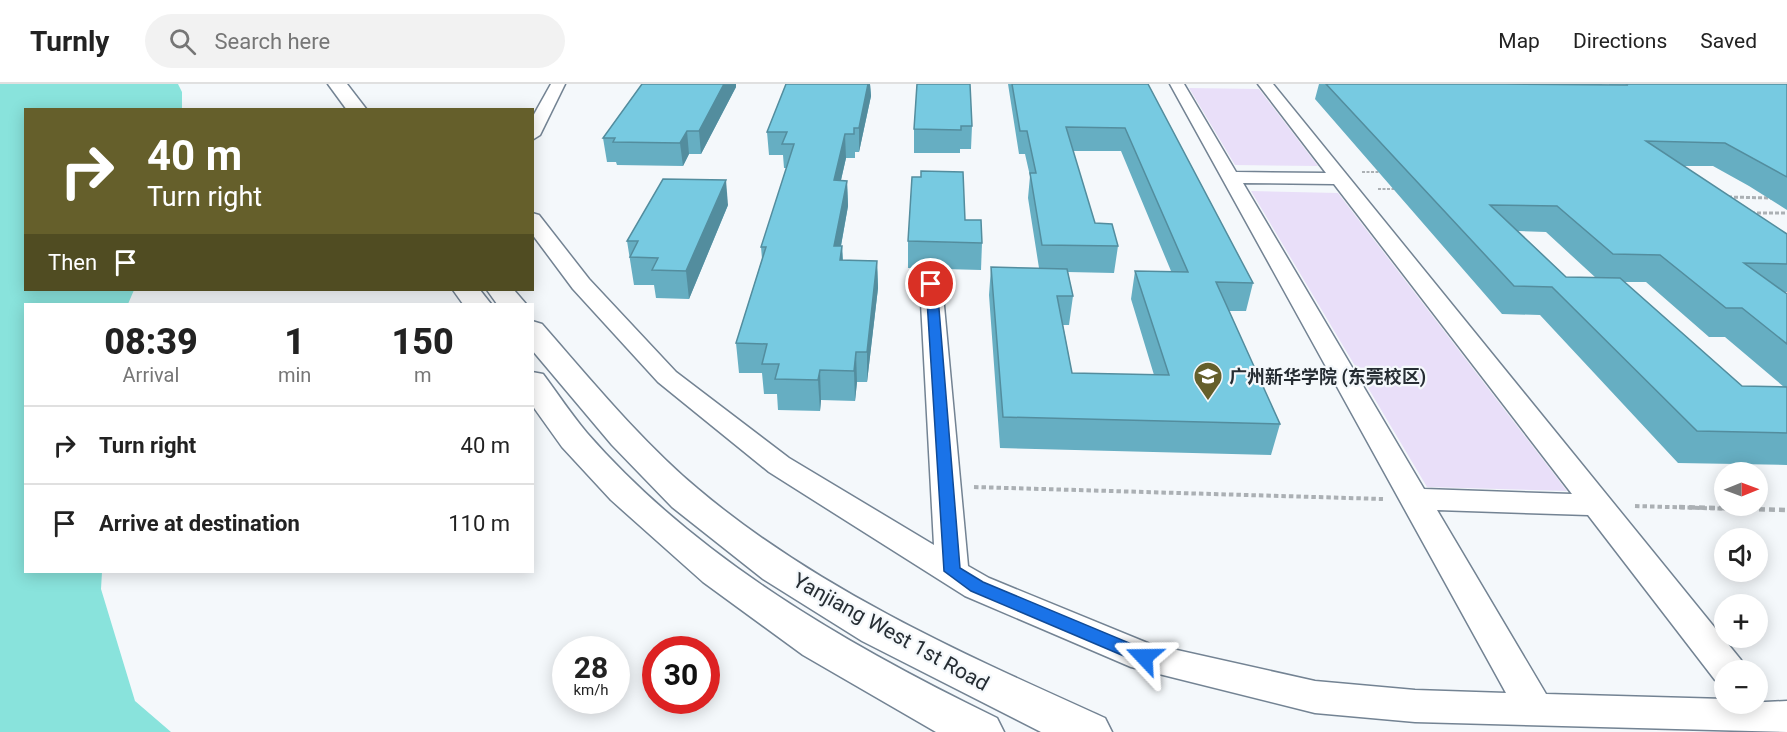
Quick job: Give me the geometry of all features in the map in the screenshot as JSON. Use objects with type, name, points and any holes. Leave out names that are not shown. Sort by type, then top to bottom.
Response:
[{"type":"street","points":[[534,131],[558,84]]},
{"type":"street","points":[[1178,84],[1536,710]]},
{"type":"street","points":[[1265,84],[1720,660]]},
{"type":"street","points":[[330,88],[334,108]]},
{"type":"street","points":[[330,88],[355,108]]},
{"type":"street","points":[[1231,177],[1340,179]]},
{"type":"street","points":[[534,222],[581,284],[667,377],[779,465],[977,587],[1144,657],[1316,697],[1414,706],[1714,712]]},
{"type":"street","points":[[931,284],[952,571]]},
{"type":"street","points":[[467,291],[476,303]]},
{"type":"street","points":[[501,291],[511,303]]},
{"type":"street","name":"Yanjiang West 1st Road","points":[[534,332],[616,430],[686,498],[765,562],[868,624],[995,689],[1088,732]]},
{"type":"street","points":[[534,384],[580,445],[638,506],[730,582],[836,654],[980,732]]},
{"type":"street","points":[[1415,500],[1597,505]]},
{"type":"path","points":[[1340,179],[1392,172]]},
{"type":"path","points":[[1340,179],[1406,189]]},
{"type":"path","points":[[1725,197],[1777,198]]},
{"type":"path","points":[[1748,213],[1787,213]]},
{"type":"path","points":[[946,486],[1415,500]]},
{"type":"path","points":[[1597,505],[1787,510]]},
{"type":"shaded area","points":[[1189,88],[1259,89],[1318,166],[1235,165]]},
{"type":"shaded area","points":[[1251,191],[1338,193],[1567,491],[1427,487]]},
{"type":"water","points":[[0,84],[178,84],[182,92],[182,108],[24,108],[24,291],[134,291],[128,303],[24,303],[24,573],[102,573],[101,589],[135,701],[171,732],[0,732]]},
{"type":"building","points":[[642,84],[724,84],[699,131],[687,131],[680,143],[613,142],[615,138],[603,138]]},
{"type":"building","points":[[786,84],[868,84],[859,128],[854,128],[854,134],[845,134],[834,180],[847,181],[834,246],[842,246],[840,260],[877,261],[867,352],[856,352],[854,371],[820,370],[818,380],[775,379],[779,364],[762,364],[767,344],[736,343],[766,247],[761,247],[794,144],[782,144],[787,132],[767,132]]},
{"type":"building","points":[[917,84],[970,84],[972,126],[961,126],[961,130],[914,129]]},
{"type":"building","points":[[1012,84],[1148,84],[1253,283],[1216,282],[1280,424],[1003,417],[991,267],[1067,269],[1073,296],[1057,296],[1072,373],[1169,375],[1135,271],[1188,272],[1125,128],[1066,127],[1095,223],[1112,224],[1118,246],[1042,245],[1030,173],[1036,173],[1027,131],[1020,131]]},
{"type":"building","points":[[1326,84],[1787,84],[1787,177],[1725,143],[1646,141],[1787,234],[1787,264],[1744,263],[1787,294],[1787,344],[1742,308],[1726,308],[1660,255],[1613,254],[1557,206],[1490,205],[1566,277],[1620,278],[1742,386],[1787,387],[1787,433],[1697,431],[1552,287],[1514,286]]},
{"type":"building","points":[[921,171],[963,172],[965,220],[981,220],[982,243],[908,241],[912,177],[921,177]]},
{"type":"building","points":[[663,179],[726,180],[686,271],[652,270],[658,258],[630,257],[638,241],[627,241]]},
{"type":"place","name":"广州新华学院 (东莞校区)","points":[[1208,402]]},
{"type":"route","points":[[931,284],[952,571],[977,587],[1144,657]]}]
